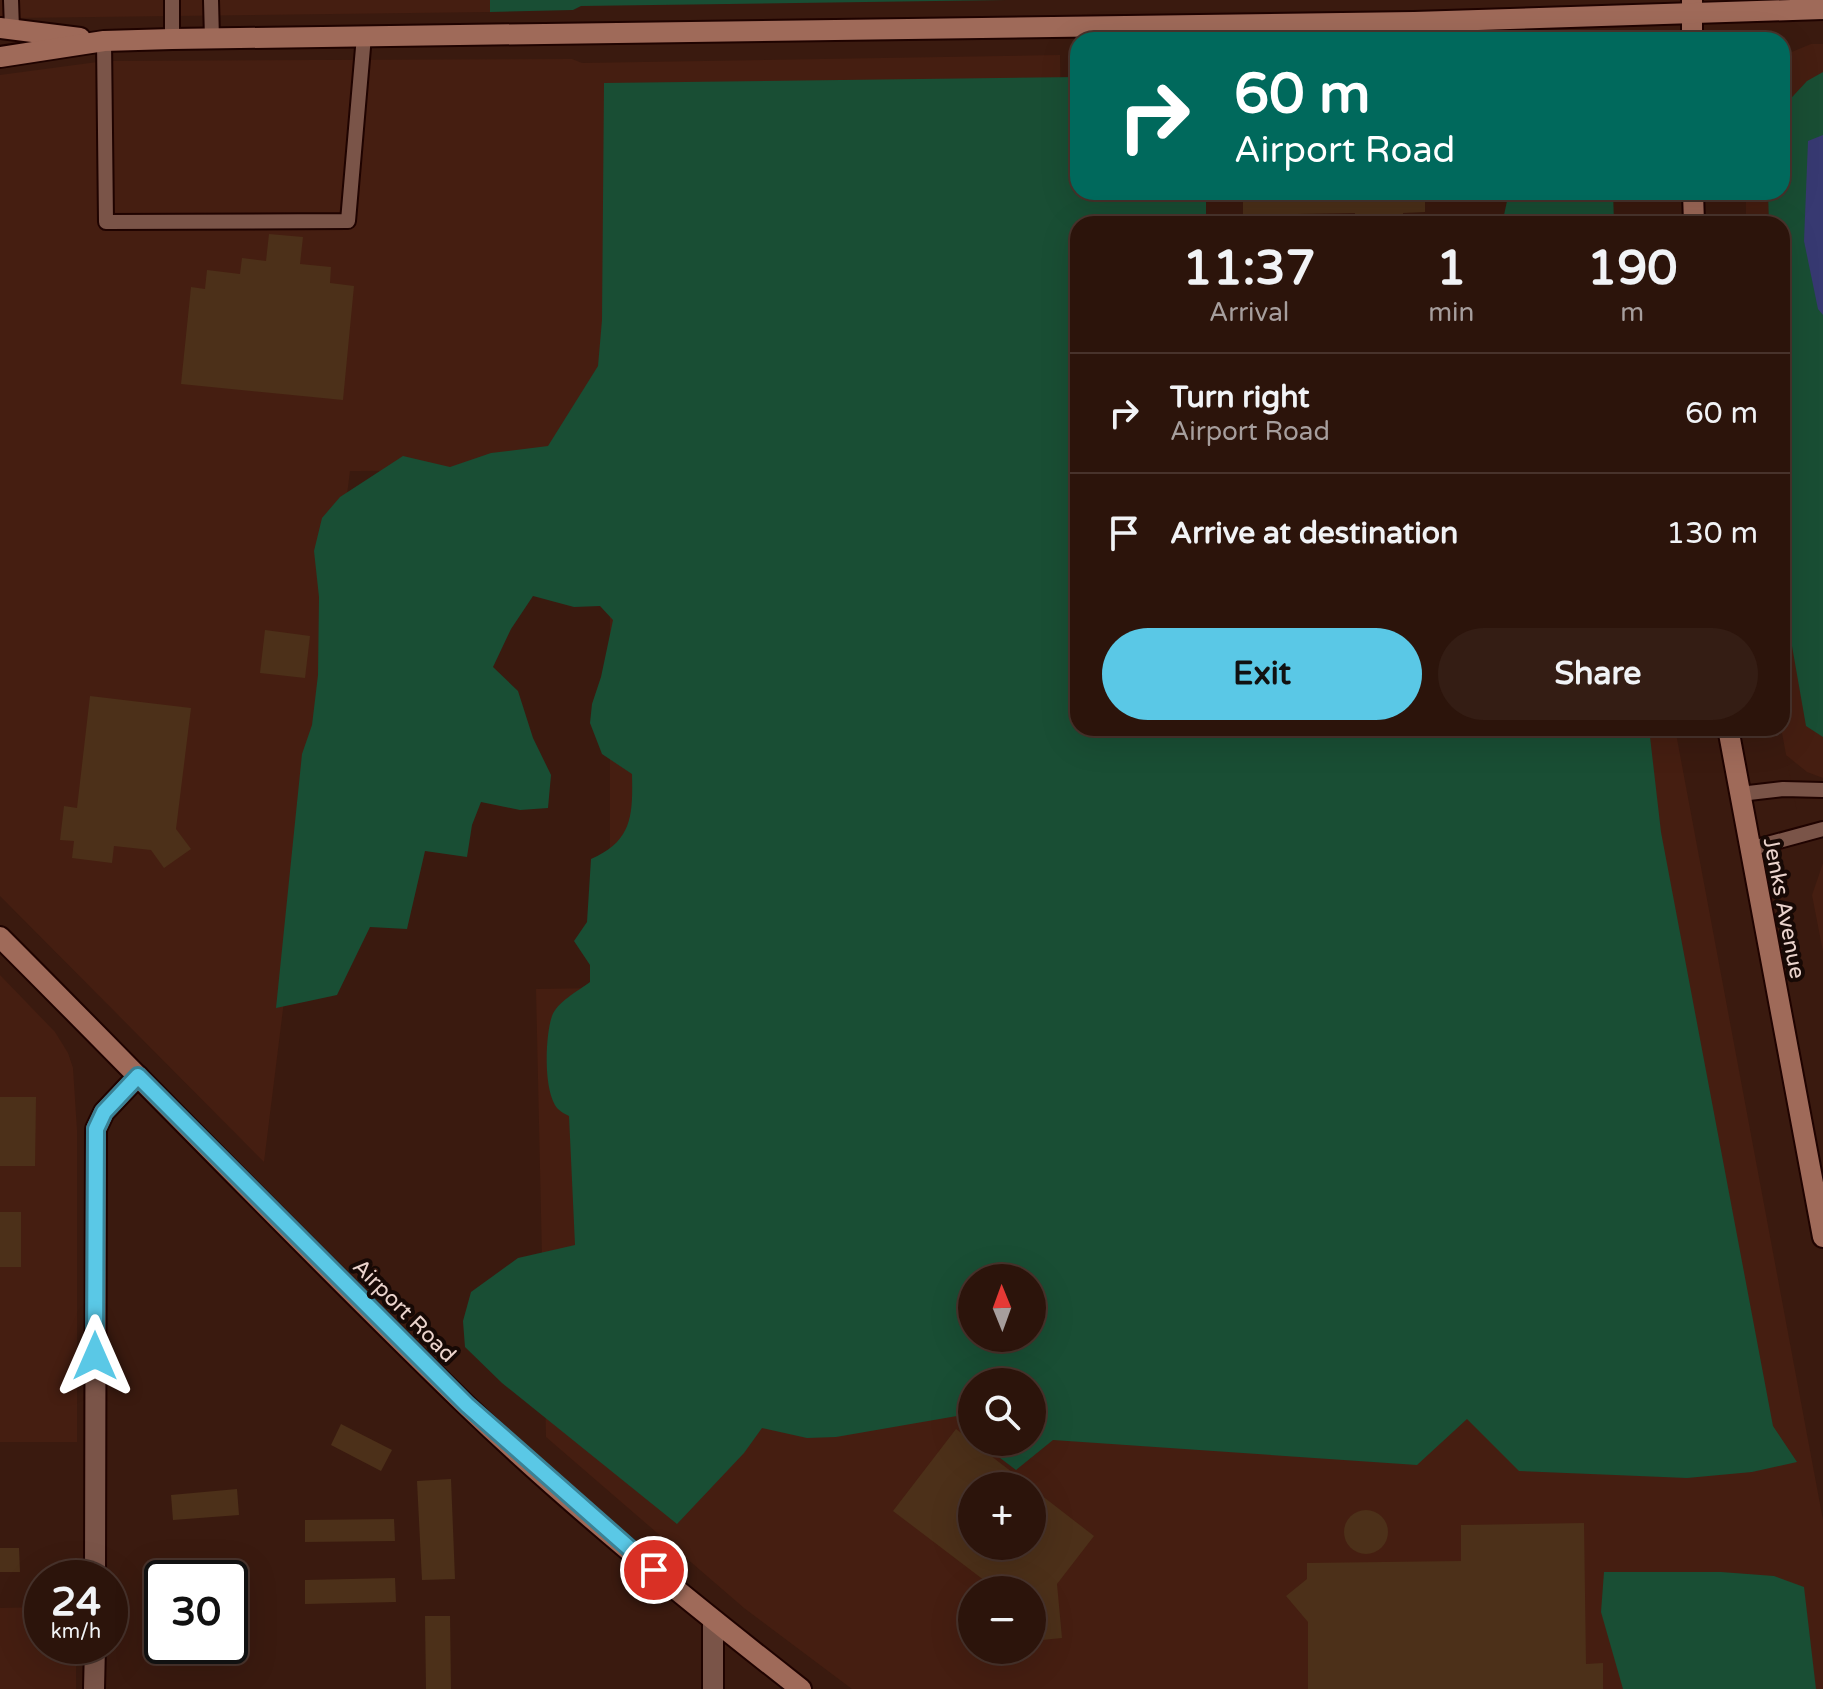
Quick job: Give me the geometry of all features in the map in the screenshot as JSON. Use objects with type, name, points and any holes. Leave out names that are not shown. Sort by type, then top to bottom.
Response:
[{"type":"main road","points":[[0,57],[104,41],[172,39],[1398,23],[1692,6],[1823,9]]},
{"type":"main road","points":[[1692,6],[1692,32]]},
{"type":"main road","points":[[6,28],[104,41]]},
{"type":"main road","name":"Jenks Avenue","points":[[1729,736],[1823,1237]]},
{"type":"main road","name":"Airport Road","points":[[0,937],[467,1405],[614,1537],[801,1689]]},
{"type":"street","points":[[95,1560],[96,1129],[104,1112],[138,1076]]},
{"type":"street","points":[[713,1620],[713,1689]]},
{"type":"street","points":[[94,1689],[95,1664]]},
{"type":"lane","points":[[6,28],[11,0]]},
{"type":"lane","points":[[172,0],[172,39]]},
{"type":"lane","points":[[211,0],[212,39]]},
{"type":"lane","points":[[104,41],[106,222],[348,221],[364,36]]},
{"type":"lane","points":[[1740,794],[1783,789],[1823,790]]},
{"type":"lane","points":[[1749,849],[1823,829]]},
{"type":"shaded area","points":[[0,0],[490,0],[490,12],[15,18],[0,16]]},
{"type":"shaded area","points":[[1811,44],[1823,44],[1823,778],[1807,772],[1786,755],[1782,736],[1790,736],[1790,216],[1746,216],[1746,200],[1790,200],[1790,53]]},
{"type":"shaded area","points":[[1060,55],[1064,337],[1070,337],[1070,736],[1676,736],[1823,1520],[1823,1689],[852,1689],[744,1608],[546,1437],[536,989],[599,988],[610,889],[610,470],[350,471],[264,1162],[0,896],[0,75],[105,61],[572,59],[582,63]]},
{"type":"shaded area","points":[[1823,135],[1823,315],[1818,309],[1804,241],[1808,141]]},
{"type":"shaded area","points":[[1823,863],[1823,952],[1812,895]]},
{"type":"shaded area","points":[[0,975],[55,1032],[73,1068],[77,1130],[77,1442],[0,1442]]},
{"type":"shaded area","points":[[24,1607],[24,1664],[76,1664],[76,1689],[0,1689],[0,1608]]},
{"type":"green space","points":[[490,0],[1006,0],[581,6],[573,10],[490,12]]},
{"type":"green space","points":[[1823,72],[1823,737],[1806,726],[1790,635],[1790,216],[1769,216],[1768,200],[1790,200],[1790,99],[1807,81]]},
{"type":"green space","points":[[1070,77],[1070,200],[1206,200],[1206,216],[1070,216],[1070,736],[1650,736],[1661,832],[1773,1426],[1797,1462],[1752,1472],[1687,1478],[1519,1471],[1467,1419],[1417,1465],[1053,1440],[1046,1446],[1046,1368],[958,1368],[958,1419],[957,1416],[836,1437],[807,1438],[762,1428],[744,1453],[677,1524],[502,1383],[465,1347],[463,1321],[471,1292],[518,1258],[575,1245],[569,1116],[558,1109],[553,1101],[547,1050],[552,1016],[558,1006],[590,982],[590,965],[574,941],[587,922],[591,859],[605,852],[622,835],[632,802],[632,774],[602,754],[590,723],[613,620],[600,606],[574,607],[533,596],[511,629],[493,667],[518,691],[533,738],[551,775],[548,808],[520,810],[481,802],[472,825],[467,857],[425,851],[407,929],[370,927],[337,995],[276,1008],[302,754],[312,725],[318,675],[319,597],[314,551],[322,518],[340,497],[403,456],[450,467],[491,453],[548,446],[598,366],[602,320],[604,83]]},
{"type":"green space","points":[[1507,200],[1613,200],[1614,216],[1504,216]]},
{"type":"green space","points":[[998,1456],[1033,1456],[1016,1470]]},
{"type":"green space","points":[[1604,1572],[1721,1572],[1774,1576],[1804,1587],[1816,1689],[1623,1689],[1601,1612]]},
{"type":"building","points":[[1243,200],[1425,200],[1425,212],[1403,213],[1403,216],[1355,216],[1355,213],[1243,215]]},
{"type":"building","points":[[269,234],[303,237],[300,264],[331,267],[330,283],[354,286],[343,400],[181,384],[191,287],[205,289],[207,270],[240,274],[242,258],[266,261]]},
{"type":"building","points":[[265,630],[310,636],[305,678],[260,673]]},
{"type":"building","points":[[90,696],[191,708],[176,829],[191,849],[164,868],[151,850],[114,846],[112,863],[72,858],[74,841],[60,840],[64,806],[77,808]]},
{"type":"building","points":[[0,1097],[36,1097],[35,1166],[0,1166]]},
{"type":"building","points":[[0,1212],[21,1212],[21,1267],[0,1267]]},
{"type":"building","points":[[341,1424],[392,1450],[381,1471],[331,1445]]},
{"type":"building","points":[[956,1429],[958,1456],[991,1456],[1012,1472],[958,1472],[958,1560],[1046,1560],[1046,1499],[1094,1536],[1057,1584],[1062,1638],[1046,1640],[1046,1576],[979,1576],[893,1511]]},
{"type":"building","points":[[451,1479],[455,1579],[422,1580],[417,1481]]},
{"type":"building","points":[[237,1489],[239,1515],[173,1520],[171,1495]]},
{"type":"building","points":[[1366,1510],[1381,1517],[1388,1532],[1381,1547],[1366,1554],[1351,1547],[1344,1532],[1351,1517]]},
{"type":"building","points":[[394,1519],[395,1541],[305,1542],[305,1520]]},
{"type":"building","points":[[1584,1523],[1586,1664],[1603,1663],[1603,1689],[1308,1689],[1308,1622],[1286,1596],[1307,1579],[1307,1563],[1461,1561],[1461,1525]]},
{"type":"building","points":[[0,1548],[19,1548],[20,1572],[0,1572]]},
{"type":"building","points":[[395,1578],[396,1602],[305,1604],[305,1580]]},
{"type":"building","points":[[425,1616],[450,1616],[451,1689],[426,1689]]},
{"type":"route","points":[[95,1356],[97,1122],[138,1076],[467,1405],[654,1570]]}]
